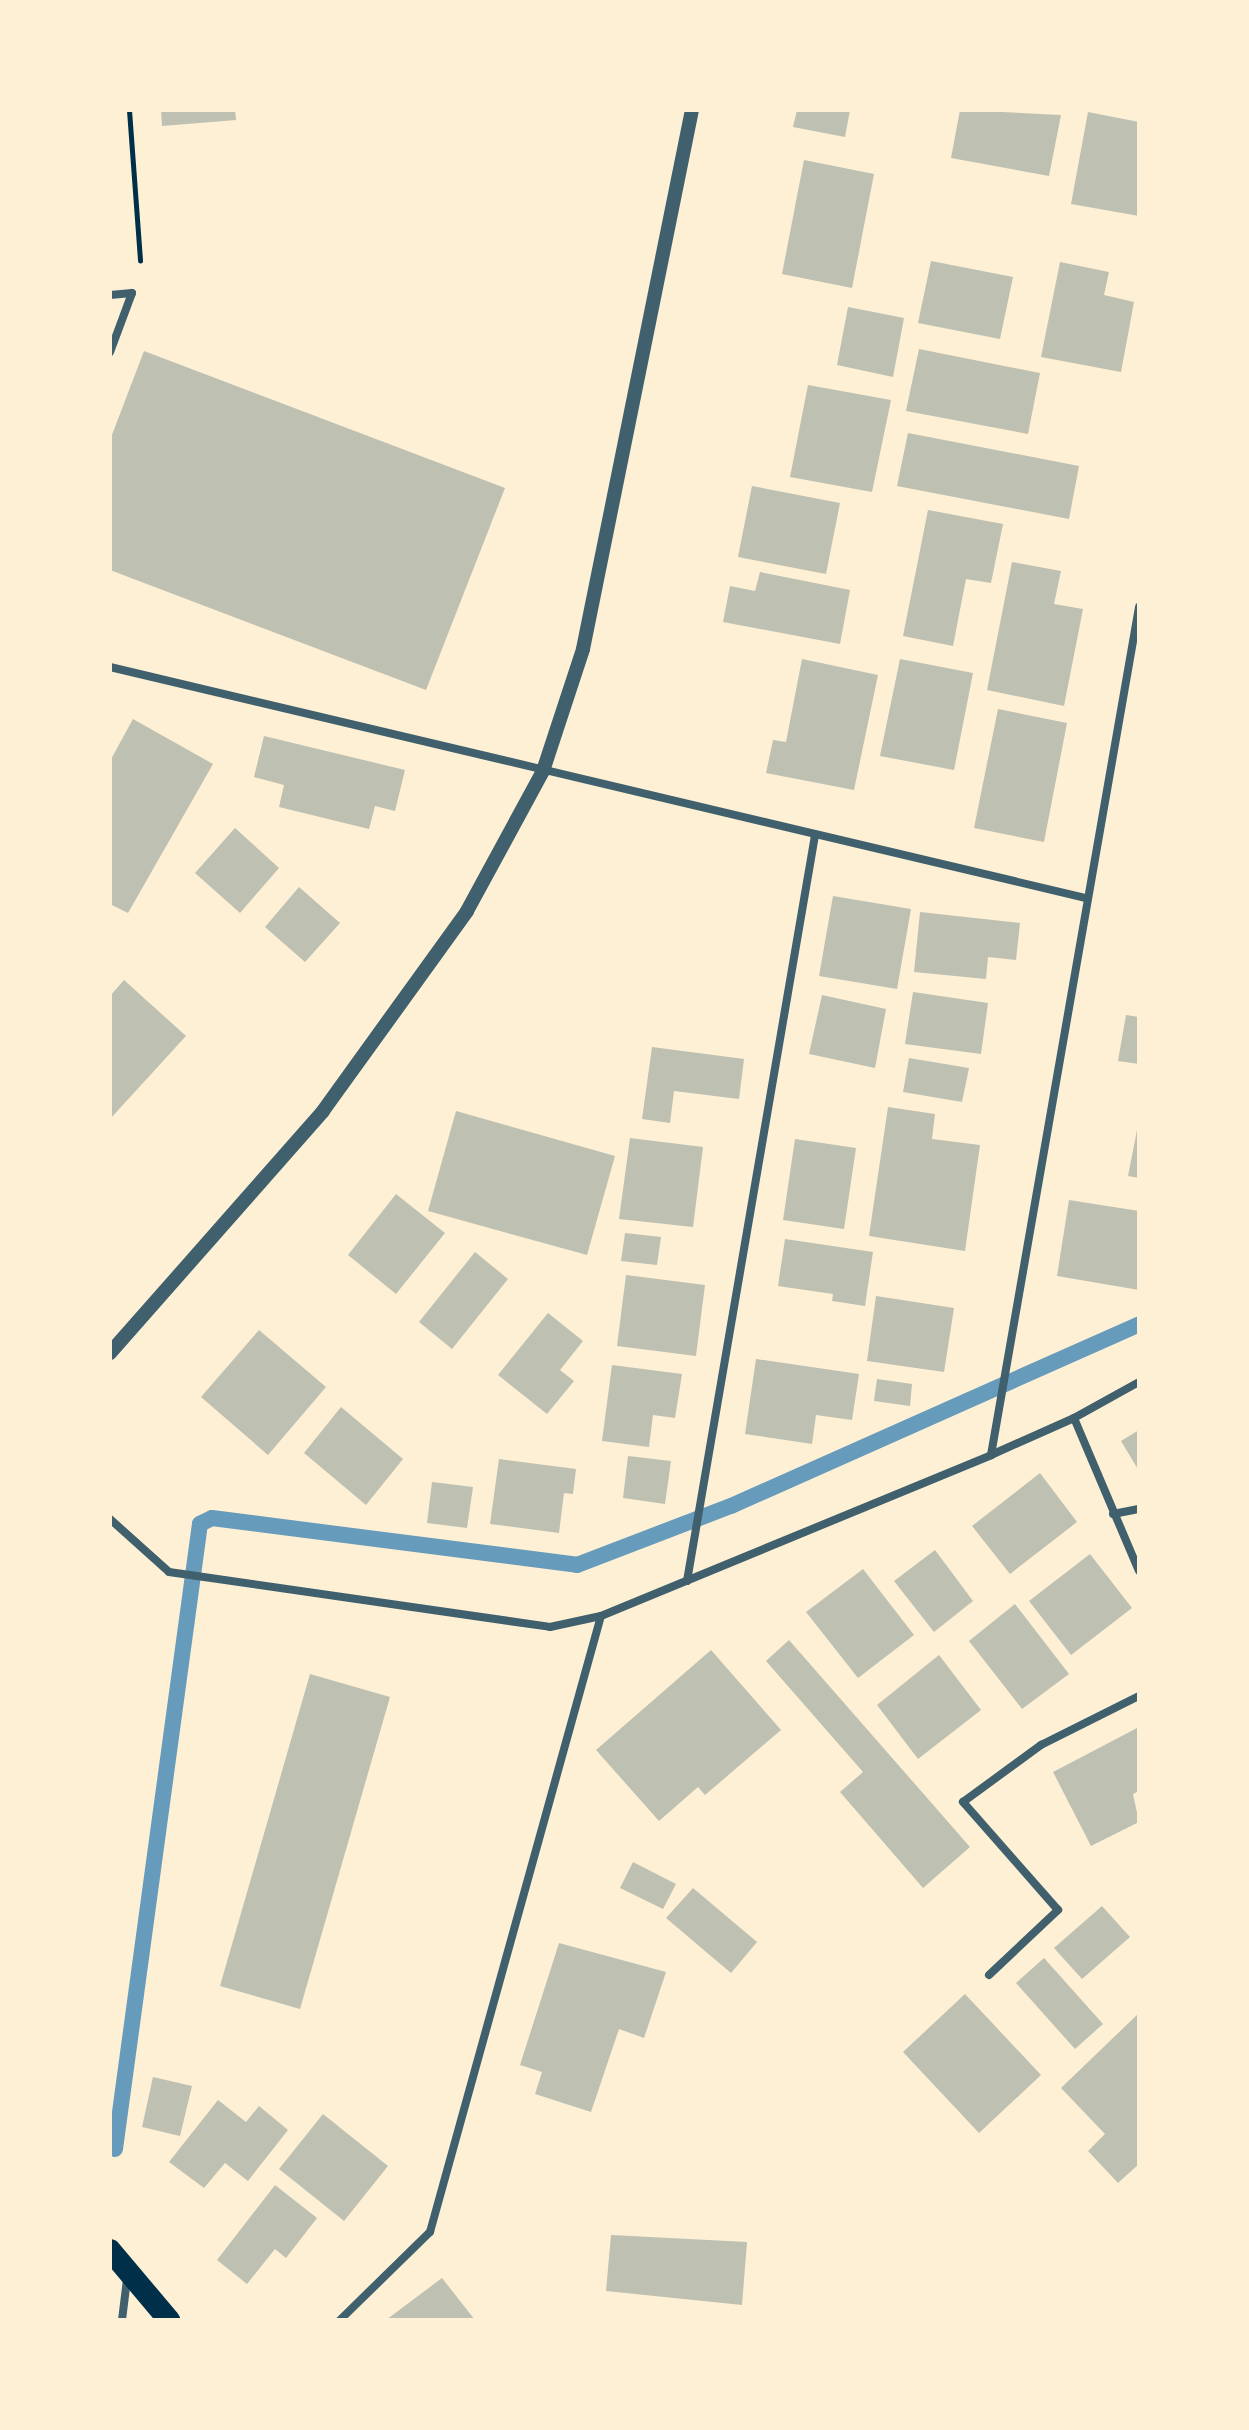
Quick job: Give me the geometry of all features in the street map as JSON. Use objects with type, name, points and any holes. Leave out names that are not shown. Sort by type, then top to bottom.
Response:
[{"type":"highway","points":[[110,2250],[169,2320]]},
{"type":"street","points":[[110,1353],[323,1111],[467,911],[543,771],[583,649],[692,110]]},
{"type":"street","points":[[110,295],[132,293],[110,352]]},
{"type":"street","points":[[991,1455],[1139,607]]},
{"type":"street","points":[[110,667],[1086,898]]},
{"type":"street","points":[[687,1581],[815,835]]},
{"type":"street","points":[[110,1519],[169,1572],[550,1627],[601,1616],[991,1455],[1074,1418],[1139,1382]]},
{"type":"street","points":[[1074,1418],[1139,1571]]},
{"type":"street","points":[[1113,1514],[1139,1509]]},
{"type":"street","points":[[340,2320],[430,2232],[601,1616]]},
{"type":"street","points":[[989,1975],[1058,1910],[963,1802],[1041,1745],[1139,1696]]},
{"type":"street","points":[[122,2320],[128,2270]]},
{"type":"path","points":[[129,110],[141,270],[132,293]]},
{"type":"building","points":[[161,110],[235,110],[236,120],[162,126]]},
{"type":"building","points":[[797,110],[850,110],[845,137],[793,127]]},
{"type":"building","points":[[960,110],[1061,115],[1049,176],[951,158]]},
{"type":"building","points":[[1088,112],[1139,122],[1139,216],[1071,204]]},
{"type":"building","points":[[804,160],[874,174],[852,288],[782,274]]},
{"type":"building","points":[[931,261],[1013,277],[1000,339],[918,323]]},
{"type":"building","points":[[1060,262],[1109,272],[1104,295],[1134,302],[1121,372],[1041,357]]},
{"type":"building","points":[[848,307],[904,318],[893,377],[837,365]]},
{"type":"building","points":[[919,349],[1040,373],[1028,434],[906,411]]},
{"type":"building","points":[[144,351],[505,488],[426,690],[110,570],[110,440]]},
{"type":"building","points":[[808,385],[891,400],[872,492],[790,477]]},
{"type":"building","points":[[908,433],[1079,466],[1069,519],[897,486]]},
{"type":"building","points":[[752,486],[840,503],[826,574],[738,557]]},
{"type":"building","points":[[928,510],[1003,524],[991,583],[966,579],[953,646],[903,636]]},
{"type":"building","points":[[1012,562],[1061,571],[1054,604],[1083,609],[1064,706],[987,690]]},
{"type":"building","points":[[760,572],[850,590],[840,644],[723,622],[730,586],[755,591]]},
{"type":"building","points":[[802,659],[878,675],[854,790],[766,773],[773,740],[786,742]]},
{"type":"building","points":[[900,659],[973,673],[954,770],[880,756]]},
{"type":"building","points":[[998,709],[1067,723],[1044,842],[974,828]]},
{"type":"building","points":[[133,719],[213,764],[128,913],[110,904],[110,761]]},
{"type":"building","points":[[264,736],[405,770],[395,811],[375,806],[369,829],[279,807],[284,785],[254,777]]},
{"type":"building","points":[[235,828],[279,868],[240,913],[195,873]]},
{"type":"building","points":[[299,887],[340,923],[305,962],[265,927]]},
{"type":"building","points":[[833,896],[911,909],[897,989],[819,976]]},
{"type":"building","points":[[920,912],[1020,923],[1016,960],[988,957],[986,979],[914,972]]},
{"type":"building","points":[[124,980],[186,1036],[110,1119],[110,996]]},
{"type":"building","points":[[913,992],[988,1003],[981,1054],[905,1044]]},
{"type":"building","points":[[822,995],[886,1009],[875,1068],[809,1054]]},
{"type":"building","points":[[1126,1015],[1139,1017],[1139,1064],[1118,1061]]},
{"type":"building","points":[[652,1047],[744,1059],[739,1099],[674,1091],[670,1123],[642,1119]]},
{"type":"building","points":[[909,1058],[969,1068],[962,1102],[903,1092]]},
{"type":"building","points":[[888,1107],[935,1114],[932,1139],[980,1145],[965,1251],[869,1236]]},
{"type":"building","points":[[456,1111],[615,1156],[587,1255],[428,1211]]},
{"type":"building","points":[[1139,1120],[1139,1178],[1128,1176]]},
{"type":"building","points":[[630,1138],[703,1147],[693,1227],[619,1219]]},
{"type":"building","points":[[795,1139],[856,1148],[844,1229],[783,1220]]},
{"type":"building","points":[[396,1194],[445,1233],[396,1294],[348,1255]]},
{"type":"building","points":[[1069,1200],[1139,1211],[1139,1290],[1057,1276]]},
{"type":"building","points":[[625,1233],[661,1237],[657,1265],[621,1261]]},
{"type":"building","points":[[785,1239],[873,1252],[865,1306],[832,1301],[833,1294],[778,1286]]},
{"type":"building","points":[[475,1252],[508,1279],[452,1349],[419,1322]]},
{"type":"building","points":[[626,1275],[705,1285],[696,1356],[617,1346]]},
{"type":"building","points":[[876,1296],[954,1308],[944,1372],[867,1361]]},
{"type":"building","points":[[548,1313],[583,1341],[560,1370],[574,1381],[547,1414],[498,1375]]},
{"type":"building","points":[[259,1330],[326,1387],[268,1455],[201,1397]]},
{"type":"building","points":[[756,1359],[859,1374],[852,1420],[816,1415],[812,1444],[745,1434]]},
{"type":"building","points":[[612,1365],[682,1374],[675,1418],[653,1415],[649,1447],[602,1441]]},
{"type":"building","points":[[877,1379],[912,1384],[910,1406],[874,1401]]},
{"type":"building","points":[[341,1407],[403,1459],[366,1505],[304,1453]]},
{"type":"building","points":[[1139,1430],[1139,1471],[1121,1441]]},
{"type":"building","points":[[628,1456],[671,1461],[665,1504],[623,1498]]},
{"type":"building","points":[[499,1459],[576,1469],[573,1494],[564,1493],[559,1533],[490,1524]]},
{"type":"building","points":[[1040,1473],[1077,1522],[1010,1574],[972,1526]]},
{"type":"building","points":[[432,1482],[473,1487],[467,1528],[427,1523]]},
{"type":"building","points":[[935,1550],[973,1601],[934,1632],[894,1581]]},
{"type":"building","points":[[1090,1554],[1132,1608],[1071,1655],[1029,1601]]},
{"type":"building","points":[[863,1569],[914,1635],[858,1678],[806,1612]]},
{"type":"building","points":[[1015,1604],[1069,1674],[1022,1709],[969,1641]]},
{"type":"building","points":[[789,1640],[970,1847],[923,1888],[840,1792],[863,1772],[766,1661]]},
{"type":"building","points":[[711,1650],[781,1730],[705,1795],[698,1787],[659,1821],[596,1750]]},
{"type":"building","points":[[939,1655],[981,1710],[918,1759],[877,1705]]},
{"type":"building","points":[[310,1674],[390,1697],[300,2009],[220,1986]]},
{"type":"building","points":[[1139,1727],[1139,1791],[1133,1794],[1139,1822],[1091,1846],[1053,1772]]},
{"type":"building","points":[[633,1862],[676,1884],[663,1909],[620,1888]]},
{"type":"building","points":[[693,1888],[757,1942],[731,1973],[666,1918]]},
{"type":"building","points":[[1102,1906],[1130,1937],[1082,1979],[1054,1948]]},
{"type":"building","points":[[559,1943],[666,1972],[644,2038],[619,2029],[591,2112],[535,2094],[542,2072],[520,2065]]},
{"type":"building","points":[[1044,1958],[1103,2024],[1075,2049],[1016,1983]]},
{"type":"building","points":[[965,1994],[1041,2075],[979,2133],[903,2052]]},
{"type":"building","points":[[1139,2013],[1139,2164],[1118,2183],[1088,2151],[1105,2134],[1061,2088]]},
{"type":"building","points":[[153,2077],[192,2086],[180,2136],[142,2127]]},
{"type":"building","points":[[218,2100],[246,2122],[259,2106],[288,2130],[248,2181],[225,2163],[204,2188],[169,2162]]},
{"type":"building","points":[[323,2114],[388,2166],[344,2221],[279,2169]]},
{"type":"building","points":[[275,2185],[317,2218],[286,2258],[275,2249],[247,2284],[217,2260]]},
{"type":"building","points":[[611,2235],[747,2242],[742,2305],[606,2291]]},
{"type":"building","points":[[442,2278],[475,2320],[386,2320]]},
{"type":"waterway","points":[[115,2149],[200,1524],[212,1518],[577,1565],[731,1506],[1139,1324]]}]
